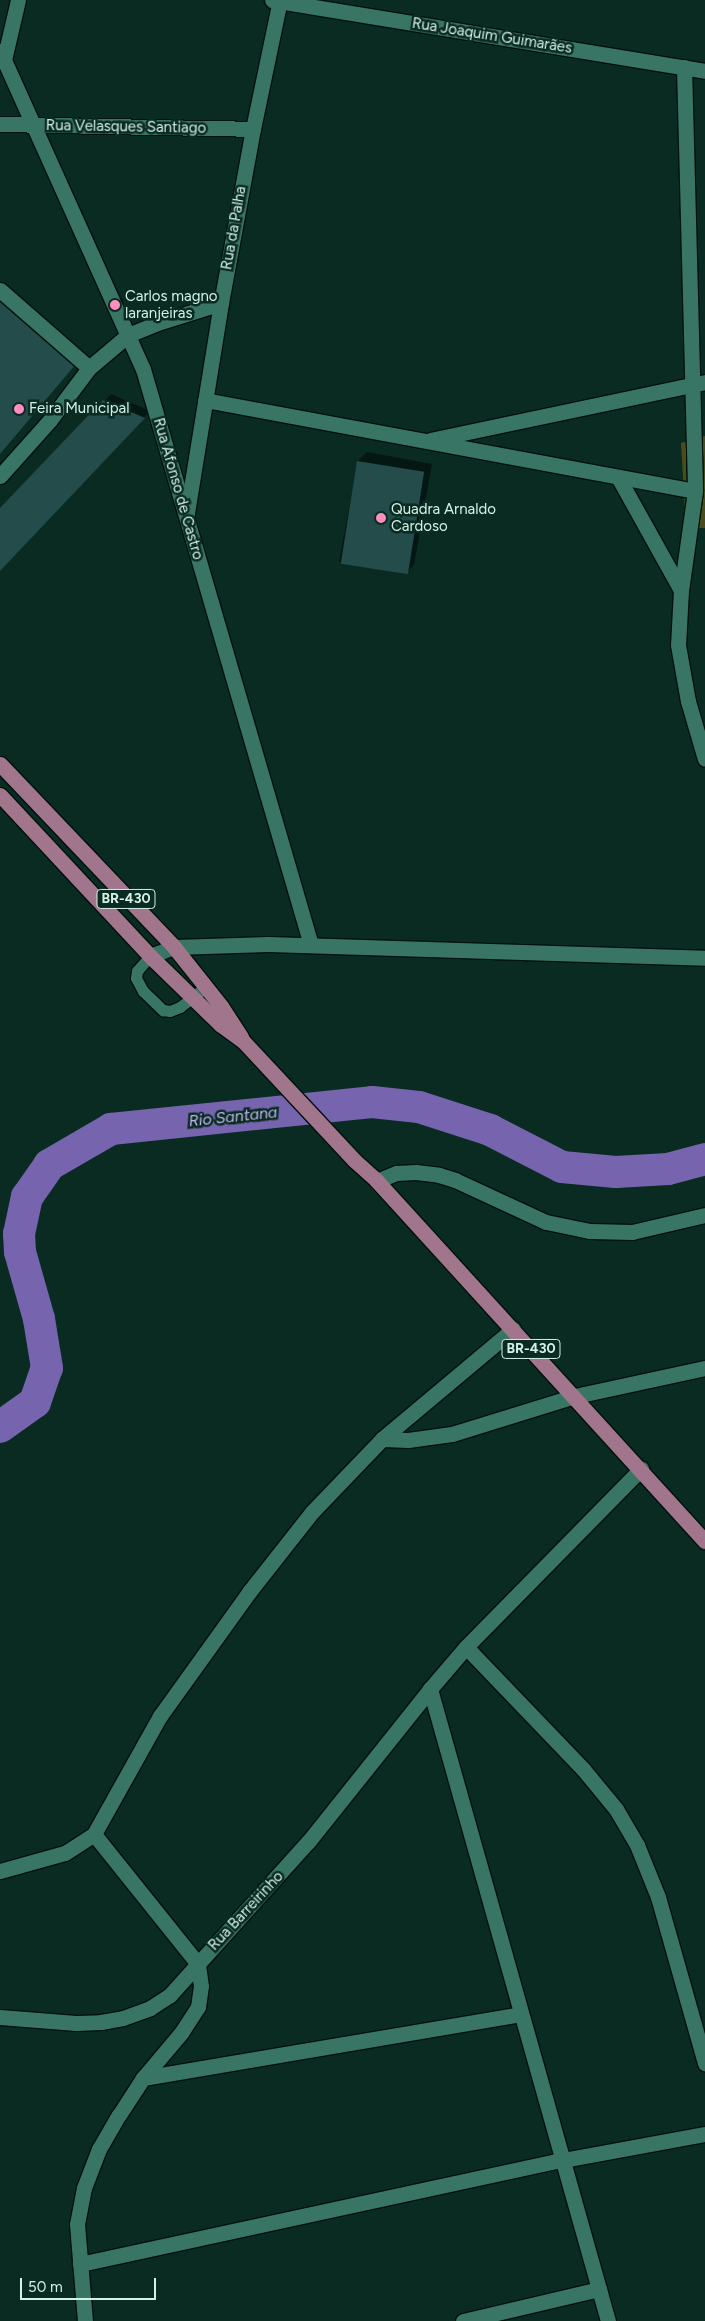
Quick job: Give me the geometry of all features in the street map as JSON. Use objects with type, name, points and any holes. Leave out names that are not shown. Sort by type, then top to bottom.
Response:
[{"type":"main road","name":"BR-430","points":[[0,764],[174,947],[235,1026],[243,1041]]},
{"type":"main road","name":"BR-430","points":[[0,795],[150,956],[221,1025],[243,1041],[354,1160],[377,1181],[575,1396],[705,1541]]},
{"type":"street","points":[[2,56],[18,0]]},
{"type":"street","name":"Rua Joaquim Guimarães","points":[[277,1],[705,71]]},
{"type":"street","name":"Rua da Palha","points":[[186,517],[221,303],[277,1]]},
{"type":"street","name":"Rua Afonso de Castro","points":[[2,56],[143,370],[311,945]]},
{"type":"street","points":[[684,67],[699,382],[695,491],[681,590],[678,646],[681,672],[705,759]]},
{"type":"street","name":"Rua Velasques Santiago","points":[[0,124],[253,129]]},
{"type":"street","points":[[0,290],[89,368]]},
{"type":"street","points":[[0,476],[50,420],[89,368],[128,335],[157,323],[221,303]]},
{"type":"street","points":[[421,441],[585,408],[699,382]]},
{"type":"street","points":[[205,400],[695,491]]},
{"type":"street","points":[[618,477],[681,590]]},
{"type":"street","points":[[150,956],[174,947],[311,945],[705,958]]},
{"type":"street","points":[[377,1181],[396,1173],[416,1172],[439,1176],[455,1180],[546,1222],[590,1231],[632,1232],[705,1215]]},
{"type":"street","points":[[0,1872],[66,1853],[94,1834],[160,1716],[233,1615],[312,1512],[382,1438],[446,1388],[513,1329]]},
{"type":"street","points":[[382,1438],[408,1440],[452,1434],[575,1396],[705,1368]]},
{"type":"street","name":"Rua Barreirinho","points":[[0,2017],[76,2023],[101,2022],[123,2018],[150,2008],[170,1995],[308,1842],[430,1689],[466,1647],[641,1469]]},
{"type":"street","points":[[466,1647],[583,1769],[616,1809],[637,1844],[664,1916],[705,2063]]},
{"type":"street","points":[[430,1689],[608,2321]]},
{"type":"street","points":[[85,2321],[78,2224],[84,2188],[99,2150],[143,2078],[181,2033],[198,2007],[201,1986],[198,1964],[94,1834]]},
{"type":"street","points":[[143,2078],[521,2014]]},
{"type":"street","points":[[80,2264],[563,2160],[705,2134]]},
{"type":"street","points":[[463,2321],[599,2289]]},
{"type":"lane","points":[[150,956],[137,971],[136,978],[143,991],[156,1005],[170,1011],[180,1007],[206,987]]},
{"type":"green space","points":[[705,436],[705,528],[686,528],[681,443]]},
{"type":"building","name":"Feira Municipal","points":[[0,300],[76,364],[0,454]]},
{"type":"building","points":[[103,400],[145,418],[0,571],[0,508]]},
{"type":"building","name":"Quadra Arnaldo Cardoso","points":[[357,461],[424,472],[408,574],[341,564]]},
{"type":"waterway","name":"Rio Santana","points":[[0,1427],[35,1402],[47,1368],[39,1319],[20,1252],[19,1234],[27,1197],[49,1165],[111,1129],[372,1102],[419,1107],[490,1130],[562,1167],[616,1172],[668,1169],[705,1159]]},
{"type":"place","name":"Carlos magno laranjeiras","points":[[115,305]]},
{"type":"place","name":"Feira Municipal","points":[[19,409]]},
{"type":"place","name":"Quadra Arnaldo Cardoso","points":[[381,518]]}]
